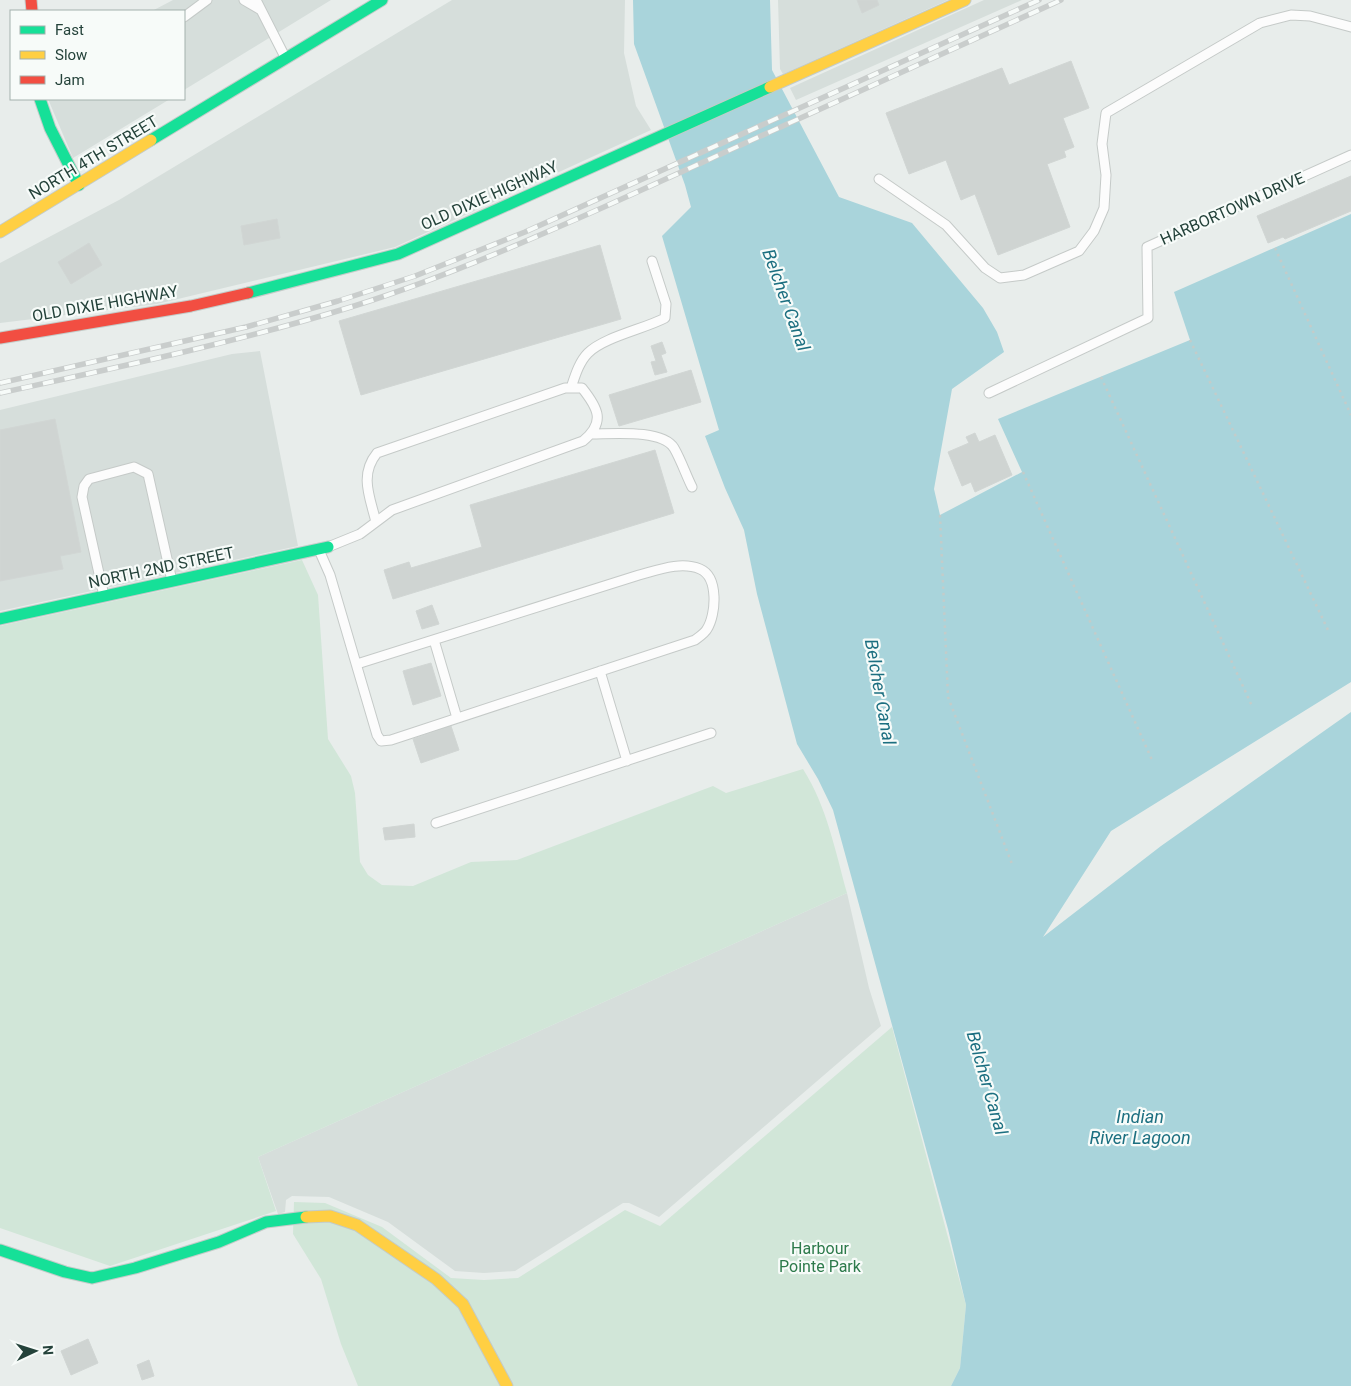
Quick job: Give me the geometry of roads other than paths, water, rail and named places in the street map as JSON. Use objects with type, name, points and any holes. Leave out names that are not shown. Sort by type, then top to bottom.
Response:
[{"type":"street","name":"OLD DIXIE HIGHWAY","points":[[0,338],[190,306],[290,283],[398,254],[966,0]]},
{"type":"street","name":"NORTH 4TH STREET","points":[[0,232],[379,1]]},
{"type":"street","points":[[41,101],[60,150],[79,185]]},
{"type":"street","name":"NORTH 2ND STREET","points":[[0,619],[323,548]]},
{"type":"street","points":[[0,1250],[65,1272],[92,1278],[135,1268],[219,1242],[266,1222],[330,1216],[357,1226],[436,1279],[463,1304],[507,1386]]},
{"type":"lane","points":[[185,16],[207,0]]},
{"type":"lane","points":[[244,0],[261,10]]},
{"type":"lane","points":[[256,0],[286,58]]},
{"type":"lane","points":[[879,179],[946,225],[985,268],[1000,278],[1024,275],[1079,251],[1094,231],[1104,208],[1106,175],[1102,144],[1106,113],[1260,22],[1291,14],[1310,16],[1351,27]]},
{"type":"lane","name":"HARBORTOWN DRIVE","points":[[989,393],[1148,318],[1147,247],[1351,155]]},
{"type":"lane","points":[[571,388],[582,361],[589,352],[607,342],[666,318],[666,304],[652,260]]},
{"type":"lane","points":[[356,664],[672,566],[702,570],[710,578],[715,599],[707,630],[695,640],[391,740],[381,740],[377,734],[356,664],[330,575],[323,548],[360,534],[376,522],[392,510],[583,442],[592,434],[598,422],[594,403],[582,388],[565,388],[378,453],[370,462],[366,478],[376,522]]},
{"type":"lane","points":[[592,434],[650,436],[666,442],[673,447],[692,487]]},
{"type":"lane","points":[[104,596],[82,496],[84,486],[89,479],[134,467],[148,474],[172,581]]},
{"type":"lane","points":[[434,640],[457,718]]},
{"type":"lane","points":[[600,671],[626,761]]},
{"type":"lane","points":[[436,823],[711,733]]},
{"type":"water","name":"Indian River Lagoon","points":[[633,0],[770,0],[772,70],[839,197],[912,223],[983,308],[997,332],[1004,352],[952,389],[934,489],[940,515],[1022,472],[998,419],[1190,340],[1174,292],[1351,214],[1351,682],[1111,831],[1043,937],[1161,846],[1351,712],[1351,1386],[951,1386],[960,1368],[966,1305],[948,1229],[833,810],[818,779],[797,744],[757,594],[744,530],[705,436],[719,430],[662,236],[691,207],[685,185],[634,44]]},
{"type":"railway","points":[[0,383],[246,327],[338,301],[415,276],[525,232],[1039,0]]},
{"type":"railway","points":[[0,393],[256,334],[341,310],[441,276],[604,207],[1061,0]]},
{"type":"water label","name":"Belcher Canal","points":[[786,300]]},
{"type":"water label","name":"Belcher Canal","points":[[880,692]]},
{"type":"water label","name":"Belcher Canal","points":[[987,1083]]},
{"type":"park label","name":"Harbour Pointe Park","points":[[820,1257]]}]
